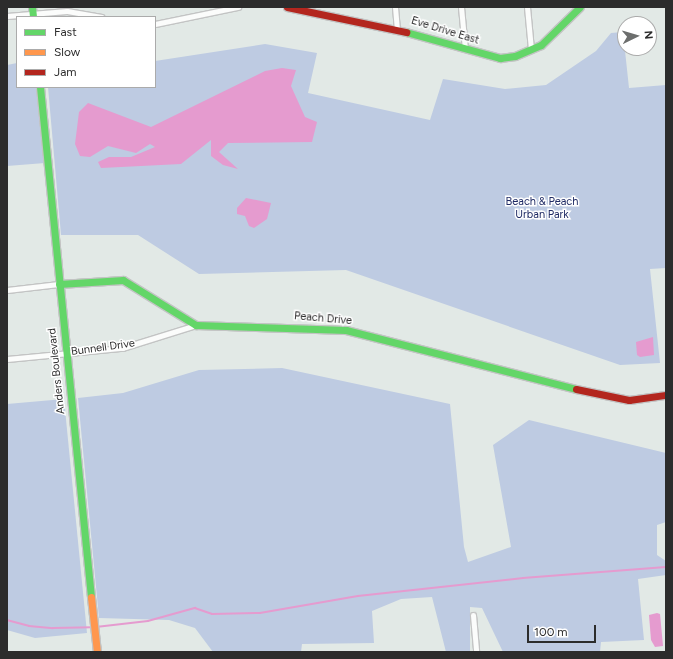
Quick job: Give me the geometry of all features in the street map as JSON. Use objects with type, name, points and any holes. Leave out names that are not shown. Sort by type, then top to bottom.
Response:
[{"type":"street","points":[[156,24],[238,7]]},
{"type":"street","name":"Eve Drive East","points":[[287,7],[397,29],[500,58],[515,56],[548,40],[580,7]]},
{"type":"street","points":[[395,7],[397,29]]},
{"type":"street","points":[[461,7],[465,49]]},
{"type":"street","points":[[527,7],[531,49]]},
{"type":"street","points":[[7,16],[32,12],[73,12],[96,16]]},
{"type":"street","name":"Anders Boulevard","points":[[40,88],[97,652]]},
{"type":"street","points":[[7,290],[59,284],[123,280],[196,326]]},
{"type":"street","name":"Bunnell Drive","points":[[7,359],[132,346],[196,326]]},
{"type":"street","name":"Peach Drive","points":[[196,326],[346,330],[615,399],[629,400],[666,395]]},
{"type":"street","points":[[473,615],[476,652]]},
{"type":"green space","name":"Beach & Peach Urban Park","points":[[617,32],[617,56],[626,56],[629,88],[666,85],[666,268],[650,269],[660,363],[620,365],[346,270],[199,274],[138,235],[61,235],[48,88],[156,88],[156,61],[265,44],[317,53],[308,93],[430,120],[443,79],[505,89],[546,85],[596,51],[611,33]]},
{"type":"green space","points":[[16,63],[16,88],[37,88],[45,163],[7,166],[7,65]]},
{"type":"green space","points":[[282,368],[450,404],[464,547],[468,562],[511,547],[493,445],[529,420],[666,453],[666,522],[657,525],[657,555],[666,561],[666,575],[638,579],[644,640],[601,642],[600,652],[503,652],[482,608],[470,607],[470,652],[446,652],[432,597],[401,599],[372,611],[374,643],[302,644],[301,652],[213,652],[195,628],[169,620],[99,618],[78,398],[123,393],[199,370]]},
{"type":"green space","points":[[64,399],[87,633],[35,638],[7,630],[7,404]]},
{"type":"shaded area","points":[[282,68],[296,70],[291,86],[305,117],[317,122],[312,142],[228,143],[219,152],[238,169],[223,165],[211,156],[211,140],[181,164],[101,168],[98,162],[109,157],[131,157],[155,147],[150,144],[136,153],[108,146],[90,157],[80,156],[75,144],[79,112],[88,103],[151,127],[265,71]]},
{"type":"shaded area","points":[[246,198],[271,203],[267,219],[254,228],[249,226],[245,216],[237,214],[237,208]]},
{"type":"shaded area","points":[[653,337],[654,355],[640,357],[637,355],[636,342]]},
{"type":"shaded area","points":[[657,613],[660,614],[663,646],[655,647],[651,640],[649,615]]},
{"type":"waterway","points":[[96,627],[148,621],[195,608],[212,614],[260,613],[358,596],[523,578],[666,567]]},
{"type":"waterway","points":[[7,620],[29,626],[53,628],[92,627]]},
{"type":"traffic: fast","points":[[32,7],[33,16]]},
{"type":"traffic: fast","points":[[406,32],[500,58],[515,56],[541,45],[580,7]]},
{"type":"traffic: fast","points":[[40,88],[91,597]]},
{"type":"traffic: fast","points":[[59,284],[123,280],[196,325],[346,330],[576,389]]},
{"type":"traffic: slow","points":[[91,597],[97,652]]},
{"type":"traffic: jam","points":[[287,7],[406,32]]},
{"type":"traffic: jam","points":[[576,389],[629,400],[666,395]]}]
